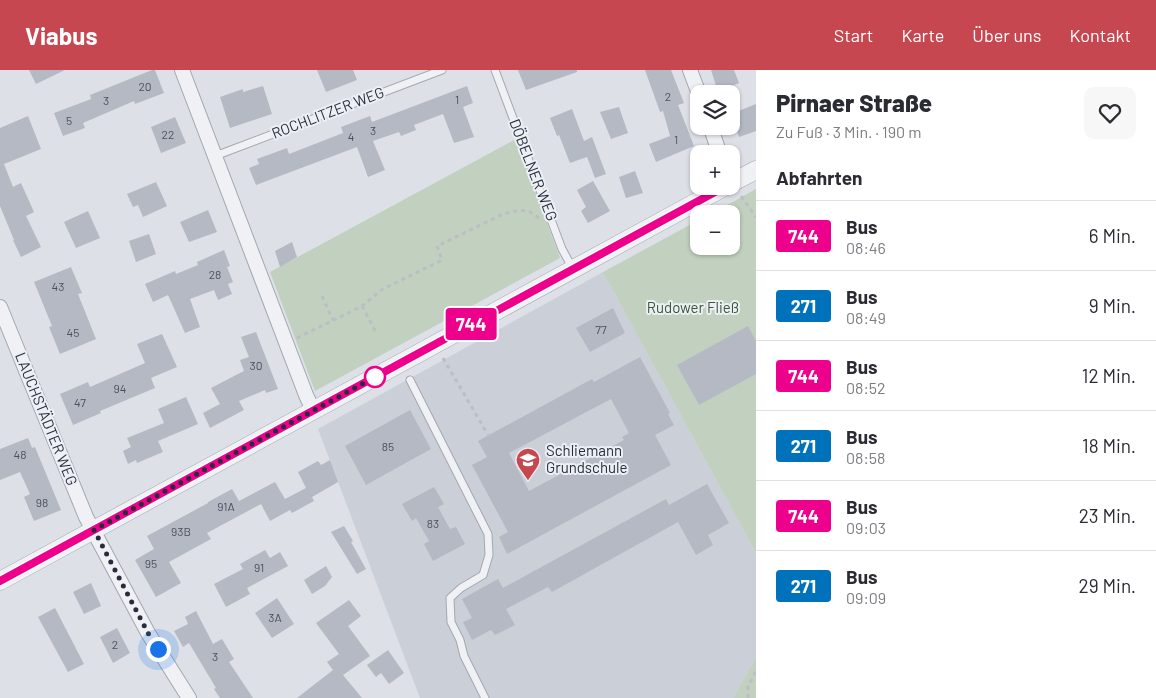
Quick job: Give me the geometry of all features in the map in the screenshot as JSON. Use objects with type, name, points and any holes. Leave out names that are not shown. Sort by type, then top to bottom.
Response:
[{"type":"street","points":[[182,70],[313,410]]},
{"type":"street","points":[[690,70],[696,85]]},
{"type":"street","points":[[740,178],[756,170]]},
{"type":"street","points":[[0,581],[708,195]]},
{"type":"street","name":"LAUCHSTÄDTER WEG","points":[[0,307],[84,511],[148,633],[189,698]]},
{"type":"lane","name":"ROCHLITZER WEG","points":[[215,156],[442,70]]},
{"type":"lane","name":"DÖBELNER WEG","points":[[495,70],[562,249],[573,269]]},
{"type":"lane","points":[[410,380],[488,534],[489,555],[483,575],[461,588],[450,598],[451,622],[460,640],[464,656],[485,698]]},
{"type":"path","points":[[739,195],[756,217]]},
{"type":"path","points":[[286,343],[362,306],[384,289],[442,260],[437,246],[504,214],[520,210],[530,212],[541,219],[547,227],[553,225]]},
{"type":"path","points":[[322,296],[333,320]]},
{"type":"path","points":[[362,306],[377,334]]},
{"type":"path","points":[[441,354],[488,435]]},
{"type":"path","points":[[748,698],[748,687],[756,671]]},
{"type":"shaded area","name":"Schliemann Grundschule","points":[[603,272],[756,553],[756,657],[733,698],[420,698],[318,429]]},
{"type":"green space","points":[[516,139],[560,258],[315,391],[270,272]]},
{"type":"green space","name":"Rudower Fließ","points":[[756,189],[756,553],[603,272],[690,225],[690,255],[740,255],[740,205],[727,205]]},
{"type":"green space","points":[[756,657],[756,698],[733,698]]},
{"type":"building","points":[[29,70],[65,70],[36,84]]},
{"type":"building","points":[[155,70],[164,93],[135,104],[134,101],[83,123],[85,128],[63,136],[54,113],[91,99],[90,95]]},
{"type":"building","points":[[317,70],[353,70],[357,80],[326,92]]},
{"type":"building","points":[[518,70],[577,70],[577,72],[526,90]]},
{"type":"building","points":[[645,70],[671,70],[684,103],[678,105],[694,145],[656,162],[649,144],[670,136],[663,111],[660,112]]},
{"type":"building","points":[[711,70],[734,70],[739,83],[734,85],[716,85]]},
{"type":"building","points":[[263,86],[272,114],[230,128],[220,97],[243,89],[243,92]]},
{"type":"building","points":[[467,86],[473,103],[463,107],[474,137],[454,143],[443,114],[414,125],[416,130],[401,136],[399,132],[373,141],[385,170],[368,177],[357,147],[256,185],[249,168],[259,164],[257,159],[287,148],[289,154],[343,133],[341,127],[370,116],[372,122]]},
{"type":"building","points":[[756,104],[756,131],[739,137],[738,135],[740,135],[740,110]]},
{"type":"building","points":[[619,107],[628,133],[611,139],[600,112]]},
{"type":"building","points":[[572,109],[584,141],[592,137],[606,174],[595,178],[587,157],[570,163],[550,118]]},
{"type":"building","points":[[28,116],[41,149],[4,164],[13,187],[21,183],[34,212],[26,216],[41,247],[21,257],[0,206],[0,128]]},
{"type":"building","points":[[175,117],[186,143],[161,153],[151,127]]},
{"type":"building","points":[[635,171],[643,193],[626,198],[619,177]]},
{"type":"building","points":[[593,181],[610,211],[588,223],[581,211],[586,207],[577,190]]},
{"type":"building","points":[[156,182],[167,206],[143,217],[138,205],[133,207],[127,194]]},
{"type":"building","points":[[208,210],[217,232],[189,242],[180,222]]},
{"type":"building","points":[[88,211],[100,238],[76,248],[64,222]]},
{"type":"building","points":[[149,234],[156,254],[136,262],[129,241]]},
{"type":"building","points":[[292,242],[297,257],[280,267],[275,251]]},
{"type":"building","points":[[224,250],[230,266],[227,267],[233,282],[228,284],[232,294],[218,300],[214,290],[190,299],[200,327],[185,333],[168,295],[153,302],[145,284],[175,271],[176,274],[198,265],[197,262]]},
{"type":"building","points":[[71,267],[82,293],[78,294],[96,339],[60,354],[49,327],[52,326],[34,282]]},
{"type":"building","points":[[613,308],[625,333],[590,352],[576,328]]},
{"type":"building","points":[[748,326],[756,341],[756,374],[699,405],[677,365]]},
{"type":"building","points":[[256,332],[278,389],[266,393],[265,390],[239,401],[244,410],[210,428],[203,413],[220,404],[211,388],[244,371],[240,360],[249,357],[241,337]]},
{"type":"building","points":[[162,334],[177,367],[151,378],[155,388],[100,411],[101,413],[73,425],[60,394],[88,382],[90,387],[145,363],[137,344]]},
{"type":"building","points":[[640,357],[670,413],[668,414],[674,425],[655,435],[671,465],[507,554],[499,537],[508,532],[472,465],[487,457],[478,441],[592,379],[594,382]],"holes":[[[611,399],[629,433],[622,437],[624,440],[529,491],[509,453]]]},
{"type":"building","points":[[186,397],[198,424],[158,441],[163,452],[137,463],[136,460],[128,464],[123,451],[131,447],[127,438],[164,423],[158,409]]},
{"type":"building","points":[[410,410],[431,449],[366,485],[345,446]]},
{"type":"building","points":[[28,438],[32,448],[35,447],[61,510],[34,521],[24,497],[30,494],[20,472],[0,480],[0,449]]},
{"type":"building","points":[[330,460],[338,482],[312,497],[314,501],[292,513],[290,510],[270,521],[261,504],[207,533],[211,539],[169,562],[181,583],[156,597],[135,560],[154,549],[147,536],[232,489],[239,501],[275,482],[285,499],[306,488],[298,472],[318,461],[321,465]]},
{"type":"building","points":[[707,484],[729,523],[708,535],[713,545],[696,555],[678,522],[552,592],[548,587],[506,609],[515,625],[495,635],[491,630],[472,640],[463,622],[472,618],[462,599],[498,579],[503,588],[666,499],[669,505]]},
{"type":"building","points":[[434,487],[444,504],[438,507],[450,529],[456,527],[465,544],[433,561],[424,544],[429,541],[416,518],[412,521],[402,504]]},
{"type":"building","points":[[344,526],[366,569],[357,574],[331,532]]},
{"type":"building","points":[[265,550],[270,558],[280,552],[288,566],[247,588],[250,594],[226,607],[214,584],[243,569],[240,564]]},
{"type":"building","points":[[326,566],[332,577],[325,586],[312,594],[304,580]]},
{"type":"building","points":[[91,583],[101,606],[84,614],[73,592]]},
{"type":"building","points":[[277,598],[294,624],[272,638],[255,613]]},
{"type":"building","points":[[349,600],[361,616],[348,626],[370,656],[343,675],[362,698],[297,698],[333,670],[327,662],[339,654],[316,623]]},
{"type":"building","points":[[55,608],[84,664],[68,672],[38,617]]},
{"type":"building","points":[[196,611],[213,644],[222,639],[234,659],[229,662],[253,698],[220,698],[189,643],[183,647],[174,631],[188,624],[185,617]]},
{"type":"building","points":[[117,628],[130,653],[113,663],[100,637]]},
{"type":"building","points":[[388,650],[404,673],[389,684],[381,673],[376,677],[367,665]]},
{"type":"bus line","name":"744","points":[[0,581],[709,195]]},
{"type":"place","name":"Schliemann Grundschule","points":[[528,481]]},
{"type":"route","points":[[158,649],[94,530],[375,377]]}]
